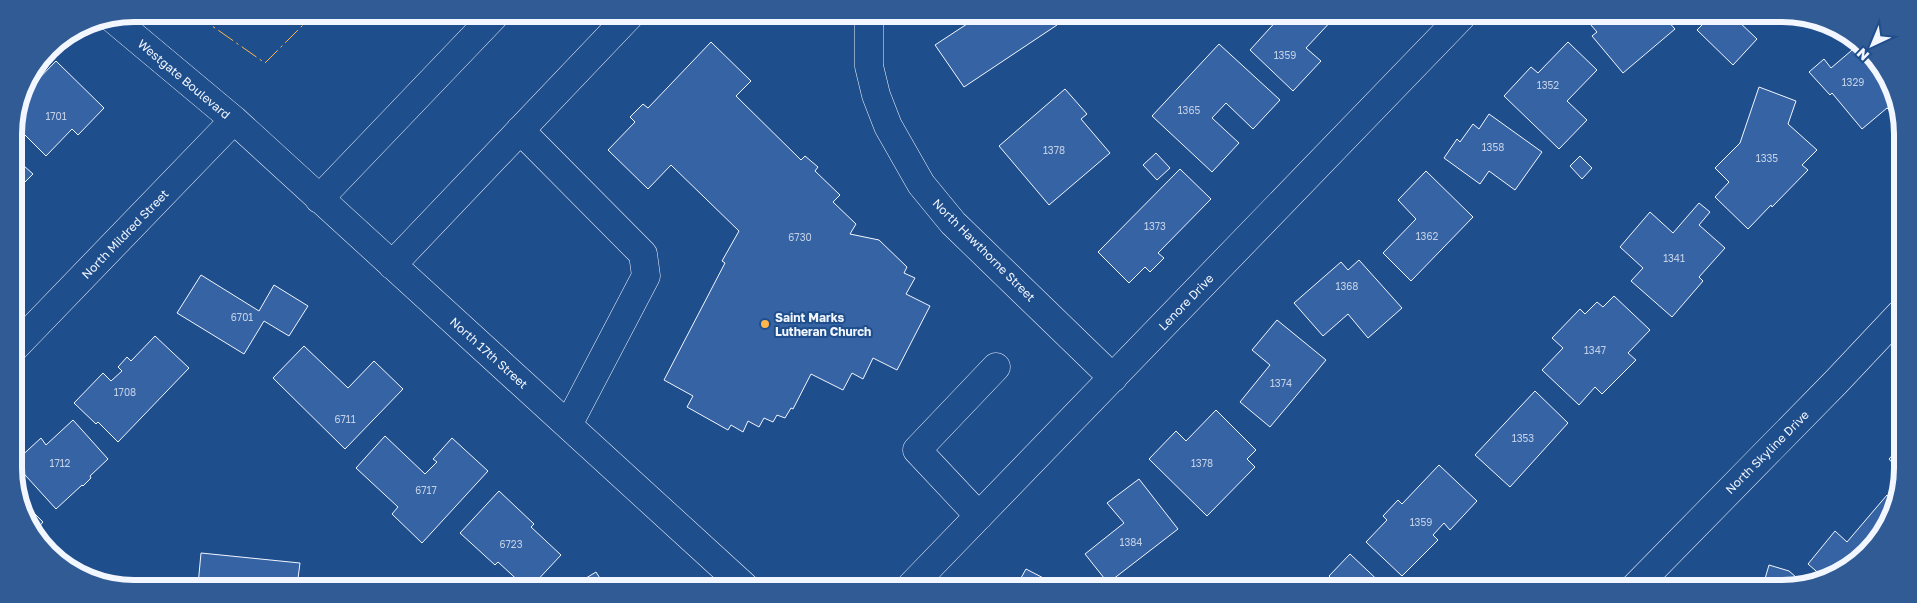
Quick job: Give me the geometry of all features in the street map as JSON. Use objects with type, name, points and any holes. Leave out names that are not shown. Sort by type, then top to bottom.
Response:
[{"type":"street","name":"Lenore Drive","points":[[917,580],[1456,22]]},
{"type":"street","points":[[320,198],[488,23]]},
{"type":"street","points":[[392,264],[623,23]]},
{"type":"street","name":"North Hawthorne Street","points":[[870,23],[869,66],[876,95],[888,126],[921,184],[953,223],[1113,378]]},
{"type":"street","name":"Westgate Boulevard","points":[[119,24],[234,120]]},
{"type":"street","name":"North 17th Street","points":[[234,120],[737,580]]},
{"type":"street","name":"North Mildred Street","points":[[22,339],[234,120]]},
{"type":"street","points":[[520,130],[643,254],[646,276],[568,425]]},
{"type":"street","name":"North Skyline Drive","points":[[1642,580],[1894,320]]},
{"type":"street","points":[[979,516],[917,450],[996,366]]},
{"type":"building","points":[[969,22],[1055,22],[1057,25],[964,87],[935,45]]},
{"type":"building","points":[[1275,22],[1330,22],[1306,48],[1321,61],[1293,91],[1250,50]]},
{"type":"building","points":[[1588,22],[1669,22],[1675,29],[1623,73],[1592,36],[1597,32]]},
{"type":"building","points":[[1705,22],[1739,22],[1757,39],[1733,65],[1697,30]]},
{"type":"building","points":[[711,42],[751,81],[736,96],[801,160],[805,156],[818,167],[815,171],[840,195],[833,202],[856,224],[850,234],[879,240],[907,267],[904,273],[915,278],[906,294],[930,306],[897,370],[873,358],[863,379],[852,373],[843,390],[811,374],[793,409],[791,408],[785,418],[777,415],[773,422],[764,418],[759,427],[748,421],[743,432],[731,425],[728,430],[687,407],[693,396],[664,380],[725,263],[722,261],[739,231],[671,165],[648,189],[608,150],[635,122],[630,117],[643,104],[648,108]]},
{"type":"building","points":[[1568,42],[1597,70],[1567,101],[1587,120],[1559,149],[1504,96],[1531,67],[1538,73]]},
{"type":"building","points":[[1219,44],[1280,100],[1253,129],[1226,103],[1212,118],[1239,143],[1212,172],[1152,116]]},
{"type":"building","points":[[1847,54],[1847,70],[1874,70],[1886,91],[1892,111],[1887,108],[1862,129],[1832,93],[1830,95],[1809,72],[1824,59],[1831,68]]},
{"type":"building","points":[[56,61],[104,108],[78,135],[72,129],[46,156],[23,133],[26,105],[35,83]]},
{"type":"building","points":[[1759,87],[1796,101],[1788,124],[1817,150],[1802,165],[1808,170],[1748,229],[1715,197],[1729,182],[1715,168],[1740,143]]},
{"type":"building","points":[[1065,89],[1087,114],[1081,119],[1110,153],[1049,205],[999,146]]},
{"type":"building","points":[[1489,114],[1542,152],[1515,190],[1489,171],[1480,184],[1444,158],[1457,139],[1460,142],[1473,124],[1479,129]]},
{"type":"building","points":[[1156,153],[1170,168],[1157,180],[1143,165]]},
{"type":"building","points":[[1580,156],[1592,168],[1582,179],[1570,166]]},
{"type":"building","points":[[23,165],[33,174],[23,184]]},
{"type":"building","points":[[1180,169],[1211,199],[1158,253],[1164,258],[1150,272],[1145,267],[1129,283],[1098,252]]},
{"type":"building","points":[[1426,171],[1473,217],[1411,281],[1383,253],[1416,219],[1398,200]]},
{"type":"building","points":[[1699,203],[1710,212],[1699,225],[1725,248],[1699,277],[1703,281],[1672,317],[1631,281],[1643,268],[1620,247],[1650,212],[1673,233]]},
{"type":"building","points":[[1359,260],[1402,308],[1368,338],[1348,314],[1323,336],[1294,303],[1341,262],[1348,270]]},
{"type":"building","points":[[201,275],[259,311],[274,285],[308,306],[289,336],[264,321],[244,354],[177,313]]},
{"type":"building","points":[[1614,296],[1650,330],[1628,353],[1636,360],[1602,394],[1595,387],[1579,405],[1542,370],[1563,348],[1552,338],[1580,309],[1585,314],[1597,302],[1603,307]]},
{"type":"building","points":[[1277,320],[1326,360],[1270,427],[1240,402],[1270,365],[1252,350]]},
{"type":"building","points":[[155,336],[189,368],[118,442],[98,422],[96,424],[74,403],[103,373],[111,381],[122,371],[118,367],[127,357],[131,361]]},
{"type":"building","points":[[304,346],[348,388],[374,361],[403,389],[345,449],[273,378]]},
{"type":"building","points":[[1535,391],[1568,423],[1510,487],[1475,455]]},
{"type":"building","points":[[1216,410],[1256,450],[1247,459],[1255,467],[1207,516],[1149,459],[1176,431],[1186,441]]},
{"type":"building","points":[[73,420],[108,459],[90,476],[91,478],[83,486],[56,509],[22,472],[22,455],[41,438],[46,445]]},
{"type":"building","points":[[385,436],[425,474],[437,462],[433,459],[452,438],[488,471],[422,543],[392,514],[398,507],[356,468]]},
{"type":"building","points":[[1894,454],[1894,464],[1889,459]]},
{"type":"building","points":[[1439,465],[1477,501],[1450,530],[1444,523],[1433,535],[1438,540],[1402,576],[1366,542],[1387,520],[1383,516],[1398,500],[1402,504]]},
{"type":"building","points":[[1139,479],[1178,529],[1112,580],[1106,580],[1085,554],[1124,523],[1107,503]]},
{"type":"building","points":[[499,491],[534,524],[531,527],[561,555],[538,580],[518,580],[498,562],[495,565],[460,533]]},
{"type":"building","points":[[1887,495],[1891,498],[1876,531],[1862,548],[1851,557],[1839,566],[1820,574],[1808,564],[1835,531],[1847,542]]},
{"type":"building","points":[[30,508],[43,522],[39,527]]},
{"type":"building","points":[[201,553],[300,563],[298,580],[198,580]]},
{"type":"building","points":[[1350,554],[1378,580],[1333,580],[1329,576]]},
{"type":"building","points":[[1769,565],[1789,571],[1798,579],[1790,580],[1765,580]]},
{"type":"building","points":[[1026,569],[1047,580],[1020,580]]},
{"type":"building","points":[[596,572],[601,580],[583,580]]},
{"type":"power","points":[[208,23],[265,63],[305,23]]},
{"type":"place","name":"Saint Marks Lutheran Church","points":[[765,324]]}]
